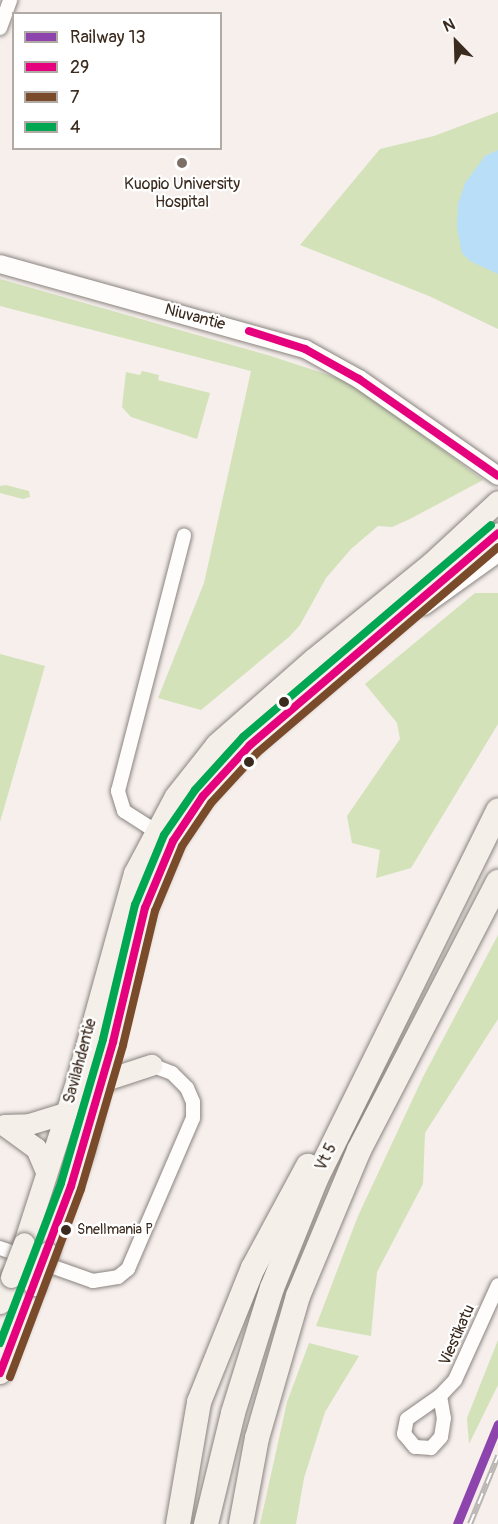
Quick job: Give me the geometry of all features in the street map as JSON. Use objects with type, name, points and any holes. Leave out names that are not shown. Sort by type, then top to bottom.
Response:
[{"type":"highway","name":"Vt 5","points":[[206,1524],[233,1413],[272,1288],[316,1179],[498,810]]},
{"type":"highway","name":"Vt 5","points":[[241,1524],[257,1438],[302,1286],[359,1150],[498,882]]},
{"type":"highway","points":[[178,1524],[199,1402],[232,1315],[285,1205],[358,1092]]},
{"type":"main road","name":"Savilahdentie","points":[[0,1303],[24,1243],[66,1113],[118,920],[153,830],[192,772],[216,744],[314,658],[454,543],[498,501]]},
{"type":"main road","name":"Savilahdentie","points":[[0,1373],[47,1252],[102,1081],[145,908],[173,841],[203,796],[250,745],[498,533]]},
{"type":"main road","points":[[113,1042],[126,1059],[151,1065]]},
{"type":"main road","points":[[102,1081],[151,1065]]},
{"type":"main road","points":[[46,1171],[36,1148],[4,1125],[29,1124],[66,1113]]},
{"type":"street","points":[[0,28],[10,0]]},
{"type":"street","name":"Niuvantie","points":[[0,264],[305,349],[359,379],[498,476]]},
{"type":"street","points":[[173,841],[134,820],[120,803],[118,791],[184,535]]},
{"type":"street","points":[[378,636],[498,553]]},
{"type":"street","points":[[0,1248],[93,1281],[118,1277],[128,1269],[193,1118],[193,1102],[187,1088],[172,1072],[151,1065]]},
{"type":"street","name":"Viestikatu","points":[[440,1396],[455,1380],[498,1285]]},
{"type":"green space","points":[[498,112],[498,329],[429,296],[300,245],[380,149],[434,136]]},
{"type":"green space","points":[[0,279],[271,356],[353,383],[483,480],[392,527],[378,526],[351,549],[326,578],[300,625],[289,637],[201,710],[158,698],[204,583],[251,371],[0,306]]},
{"type":"green space","points":[[142,371],[159,375],[158,380],[210,393],[197,439],[131,417],[122,407],[126,372],[140,375]]},
{"type":"green space","points":[[6,485],[29,491],[30,497],[23,499],[0,493],[0,486]]},
{"type":"green space","points":[[475,593],[498,593],[498,724],[411,868],[376,878],[380,850],[352,843],[347,816],[400,739],[397,723],[365,684]]},
{"type":"green space","points":[[0,654],[45,666],[0,822]]},
{"type":"green space","points":[[498,935],[498,1019],[425,1133],[423,1184],[377,1272],[371,1336],[316,1326],[358,1216],[423,1077]]},
{"type":"green space","points":[[498,1340],[498,1385],[469,1444],[467,1418]]},
{"type":"green space","points":[[309,1343],[359,1356],[325,1412],[304,1478],[296,1524],[260,1524],[287,1402]]},
{"type":"water","points":[[498,150],[498,274],[470,261],[462,253],[457,228],[458,204],[465,183],[485,156]]},
{"type":"railway","points":[[470,1524],[498,1456]]},
{"type":"rail line","name":"13","points":[[457,1524],[498,1424]]},
{"type":"transit line","name":"29","points":[[249,331],[305,349],[359,379],[498,476]]},
{"type":"transit line","name":"4","points":[[0,1343],[61,1183],[103,1039],[135,905],[164,835],[195,790],[243,737],[491,525]]},
{"type":"transit line","name":"29","points":[[0,1373],[71,1186],[113,1042],[145,908],[173,841],[203,796],[250,745],[498,533]]},
{"type":"transit line","name":"7","points":[[10,1377],[81,1189],[123,1045],[155,911],[182,846],[211,803],[257,753],[498,547]]},
{"type":"place","name":"Kuopio University Hospital","points":[[182,163]]},
{"type":"place","name":"Snellmania P","points":[[66,1230]]}]
